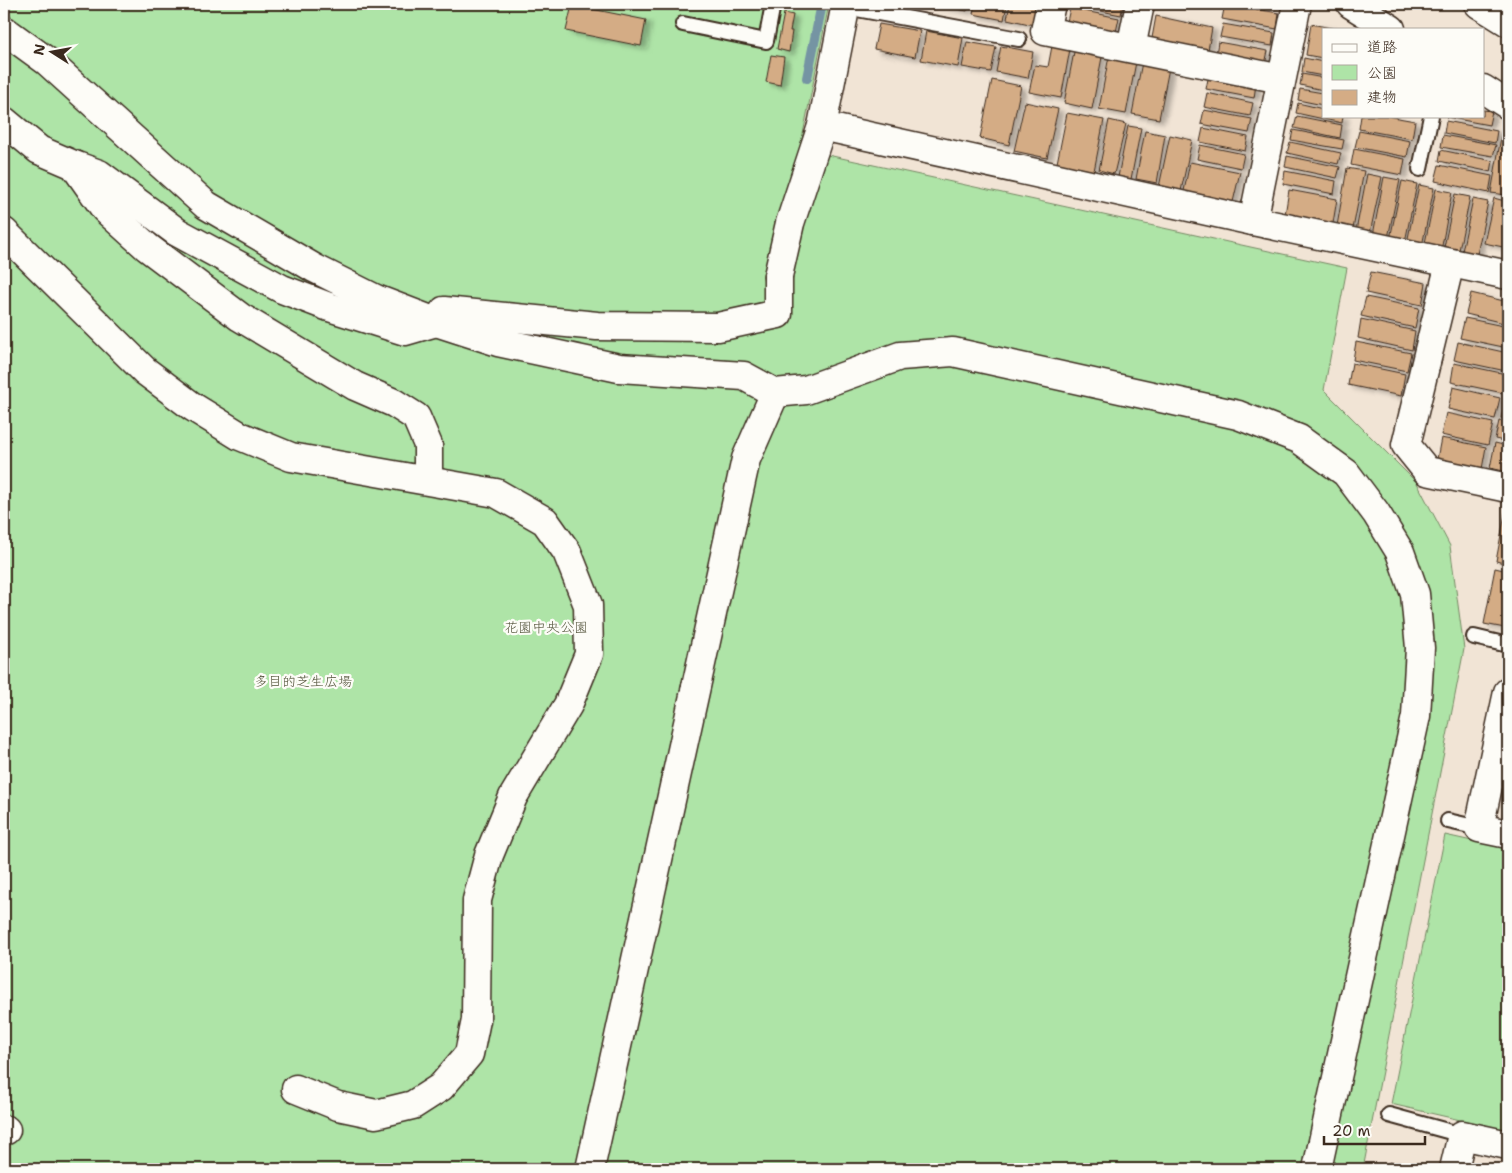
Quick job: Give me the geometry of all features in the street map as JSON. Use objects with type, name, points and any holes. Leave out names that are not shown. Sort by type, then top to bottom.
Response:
[{"type":"street","points":[[1051,4],[1045,31],[1281,79]]},
{"type":"street","points":[[1131,48],[1140,4]]},
{"type":"street","points":[[1253,221],[1297,4]]},
{"type":"street","points":[[1351,4],[1389,28]]},
{"type":"street","points":[[1479,4],[1508,22]]},
{"type":"street","points":[[4,121],[39,150],[99,174],[177,232],[282,289],[328,307],[405,332],[436,322],[444,311],[597,326],[718,327],[778,314],[778,276],[790,223],[822,126],[846,5]]},
{"type":"street","points":[[4,30],[48,62],[206,205],[314,268],[376,299],[436,322],[498,342],[619,368],[744,376],[775,393],[806,390],[900,356],[953,352],[1238,415],[1298,439],[1346,472],[1376,513],[1400,552],[1415,594],[1420,648],[1416,716],[1317,1169]]},
{"type":"street","points":[[1484,89],[1508,105]]},
{"type":"street","points":[[822,126],[1450,264],[1508,275]]},
{"type":"street","points":[[74,165],[105,209],[147,246],[240,317],[355,386],[394,403],[416,416],[428,445],[428,480]]},
{"type":"street","points":[[4,232],[145,372],[193,407],[240,436],[291,457],[496,492],[545,521],[567,552],[588,605],[588,654],[568,705],[513,797],[489,855],[477,900],[476,1020],[468,1054],[441,1087],[413,1105],[376,1114],[338,1106],[296,1089]]},
{"type":"street","points":[[1450,264],[1406,445],[1427,471],[1508,488]]},
{"type":"street","points":[[590,1169],[746,459],[775,393]]},
{"type":"street","points":[[1508,692],[1479,828],[1508,834]]},
{"type":"street","points":[[1454,1169],[1462,1135],[1508,1145]]},
{"type":"lane","points":[[683,24],[766,40],[773,4]]},
{"type":"lane","points":[[846,5],[1019,39]]},
{"type":"lane","points":[[1420,169],[1431,118]]},
{"type":"lane","points":[[1474,637],[1508,645]]},
{"type":"lane","points":[[1448,821],[1479,828]]},
{"type":"lane","points":[[1389,1115],[1462,1135]]},
{"type":"green space","name":"花園中央公園","points":[[4,4],[829,4],[800,149],[1347,268],[1324,390],[1417,483],[1450,546],[1464,649],[1363,1169],[4,1169]]},
{"type":"green space","points":[[1445,835],[1508,849],[1508,1131],[1391,1104]]},
{"type":"building","points":[[932,4],[969,4],[967,11]]},
{"type":"building","points":[[975,4],[1007,4],[1004,20],[973,14]]},
{"type":"building","points":[[1010,4],[1042,5],[1038,26],[1007,19]]},
{"type":"building","points":[[1071,4],[1123,4],[1121,15]]},
{"type":"building","points":[[1225,4],[1279,13],[1277,29],[1222,19]]},
{"type":"building","points":[[572,5],[646,20],[641,46],[566,31]]},
{"type":"building","points":[[1070,8],[1119,18],[1116,32],[1067,22]]},
{"type":"building","points":[[784,13],[793,15],[789,52],[777,49]]},
{"type":"building","points":[[1156,16],[1212,28],[1208,50],[1152,38]]},
{"type":"building","points":[[879,24],[920,31],[915,57],[874,49]]},
{"type":"building","points":[[1223,24],[1274,33],[1272,46],[1220,37]]},
{"type":"building","points":[[1311,24],[1331,28],[1322,28],[1322,58],[1306,55]]},
{"type":"building","points":[[926,31],[963,38],[958,67],[921,60]]},
{"type":"building","points":[[967,42],[996,47],[991,72],[962,67]]},
{"type":"building","points":[[1218,42],[1268,51],[1265,64],[1216,54]]},
{"type":"building","points":[[1001,46],[1033,52],[1028,78],[996,72]]},
{"type":"building","points":[[1052,46],[1070,49],[1061,98],[1029,92],[1035,65],[1048,67]]},
{"type":"building","points":[[1075,47],[1103,52],[1092,109],[1064,103]]},
{"type":"building","points":[[771,55],[784,57],[780,85],[766,82]]},
{"type":"building","points":[[1109,56],[1136,62],[1126,114],[1099,109]]},
{"type":"building","points":[[1304,58],[1322,62],[1322,76],[1302,72]]},
{"type":"building","points":[[1142,62],[1169,68],[1159,119],[1132,114]]},
{"type":"building","points":[[1209,74],[1256,84],[1254,98],[1206,89]]},
{"type":"building","points":[[1302,74],[1322,78],[1322,90],[1300,85]]},
{"type":"building","points":[[992,80],[1021,86],[1009,145],[980,138]]},
{"type":"building","points":[[1300,89],[1322,93],[1322,105],[1298,100]]},
{"type":"building","points":[[1207,93],[1253,103],[1250,116],[1204,107]]},
{"type":"building","points":[[1025,102],[1058,109],[1047,158],[1014,151]]},
{"type":"building","points":[[1298,103],[1322,109],[1322,118],[1343,118],[1342,123],[1296,113]]},
{"type":"building","points":[[1204,110],[1252,119],[1249,133],[1201,124]]},
{"type":"building","points":[[1484,110],[1492,111],[1489,125],[1451,118],[1484,118]]},
{"type":"building","points":[[1067,113],[1104,120],[1094,171],[1057,163]]},
{"type":"building","points":[[1297,116],[1342,125],[1340,138],[1294,128]]},
{"type":"building","points":[[1361,118],[1398,118],[1415,121],[1412,139],[1359,129]]},
{"type":"building","points":[[1109,120],[1126,124],[1114,174],[1099,170]]},
{"type":"building","points":[[1446,121],[1497,131],[1495,143],[1444,133]]},
{"type":"building","points":[[1128,126],[1141,128],[1131,179],[1118,177]]},
{"type":"building","points":[[1203,128],[1248,137],[1245,151],[1200,142]]},
{"type":"building","points":[[1293,130],[1344,140],[1342,149],[1291,140]]},
{"type":"building","points":[[1145,131],[1165,135],[1157,183],[1136,179]]},
{"type":"building","points":[[1359,131],[1410,141],[1407,157],[1355,147]]},
{"type":"building","points":[[1170,135],[1192,140],[1181,191],[1159,187]]},
{"type":"building","points":[[1443,135],[1496,145],[1493,156],[1441,147]]},
{"type":"building","points":[[1501,137],[1508,138],[1507,195],[1491,193]]},
{"type":"building","points":[[1290,142],[1341,153],[1338,164],[1287,153]]},
{"type":"building","points":[[1200,145],[1244,154],[1241,168],[1197,159]]},
{"type":"building","points":[[1354,149],[1405,159],[1402,175],[1351,165]]},
{"type":"building","points":[[1441,150],[1493,161],[1491,172],[1439,161]]},
{"type":"building","points":[[1287,156],[1340,167],[1337,178],[1285,167]]},
{"type":"building","points":[[1190,162],[1240,172],[1233,202],[1184,191]]},
{"type":"building","points":[[1439,165],[1492,176],[1489,193],[1435,181]]},
{"type":"building","points":[[1347,168],[1364,171],[1353,229],[1337,226]]},
{"type":"building","points":[[1285,171],[1336,181],[1334,194],[1283,184]]},
{"type":"building","points":[[1367,174],[1382,177],[1370,233],[1356,231]]},
{"type":"building","points":[[1384,177],[1400,180],[1388,238],[1373,235]]},
{"type":"building","points":[[1402,181],[1417,184],[1405,242],[1390,239]]},
{"type":"building","points":[[1419,185],[1434,188],[1422,246],[1407,243]]},
{"type":"building","points":[[1436,189],[1452,192],[1441,251],[1424,248]]},
{"type":"building","points":[[1289,190],[1337,199],[1333,223],[1285,215]]},
{"type":"building","points":[[1455,194],[1470,197],[1458,255],[1443,252]]},
{"type":"building","points":[[1494,198],[1508,202],[1508,248],[1484,243]]},
{"type":"building","points":[[1473,199],[1488,202],[1476,259],[1461,256]]},
{"type":"building","points":[[1371,272],[1426,283],[1422,305],[1366,293]]},
{"type":"building","points":[[1471,293],[1508,302],[1508,324],[1466,314]]},
{"type":"building","points":[[1366,297],[1419,308],[1415,328],[1361,316]]},
{"type":"building","points":[[1465,318],[1508,327],[1508,348],[1460,338]]},
{"type":"building","points":[[1361,319],[1415,331],[1412,350],[1358,338]]},
{"type":"building","points":[[1356,342],[1411,353],[1407,371],[1353,360]]},
{"type":"building","points":[[1458,342],[1508,353],[1506,371],[1454,360]]},
{"type":"building","points":[[1352,363],[1405,374],[1401,396],[1348,385]]},
{"type":"building","points":[[1454,363],[1506,374],[1503,393],[1451,382]]},
{"type":"building","points":[[1453,387],[1500,398],[1495,419],[1448,409]]},
{"type":"building","points":[[1506,398],[1508,399],[1508,419],[1501,418]]},
{"type":"building","points":[[1446,413],[1493,423],[1488,445],[1441,435]]},
{"type":"building","points":[[1499,421],[1508,423],[1508,442],[1495,439]]},
{"type":"building","points":[[1441,438],[1486,447],[1482,469],[1437,459]]},
{"type":"building","points":[[1495,443],[1508,446],[1508,472],[1490,468]]},
{"type":"building","points":[[1506,509],[1508,510],[1508,564],[1496,561]]},
{"type":"building","points":[[1495,568],[1508,571],[1508,615],[1505,628],[1484,624]]},
{"type":"building","points":[[1508,794],[1508,816],[1503,815]]},
{"type":"building","points":[[1389,1162],[1426,1169],[1387,1169]]},
{"type":"building","points":[[1479,1164],[1499,1168],[1478,1169]]},
{"type":"waterway","points":[[807,78],[822,4]]},
{"type":"park label","name":"多目的芝生広場","points":[[303,681]]}]
